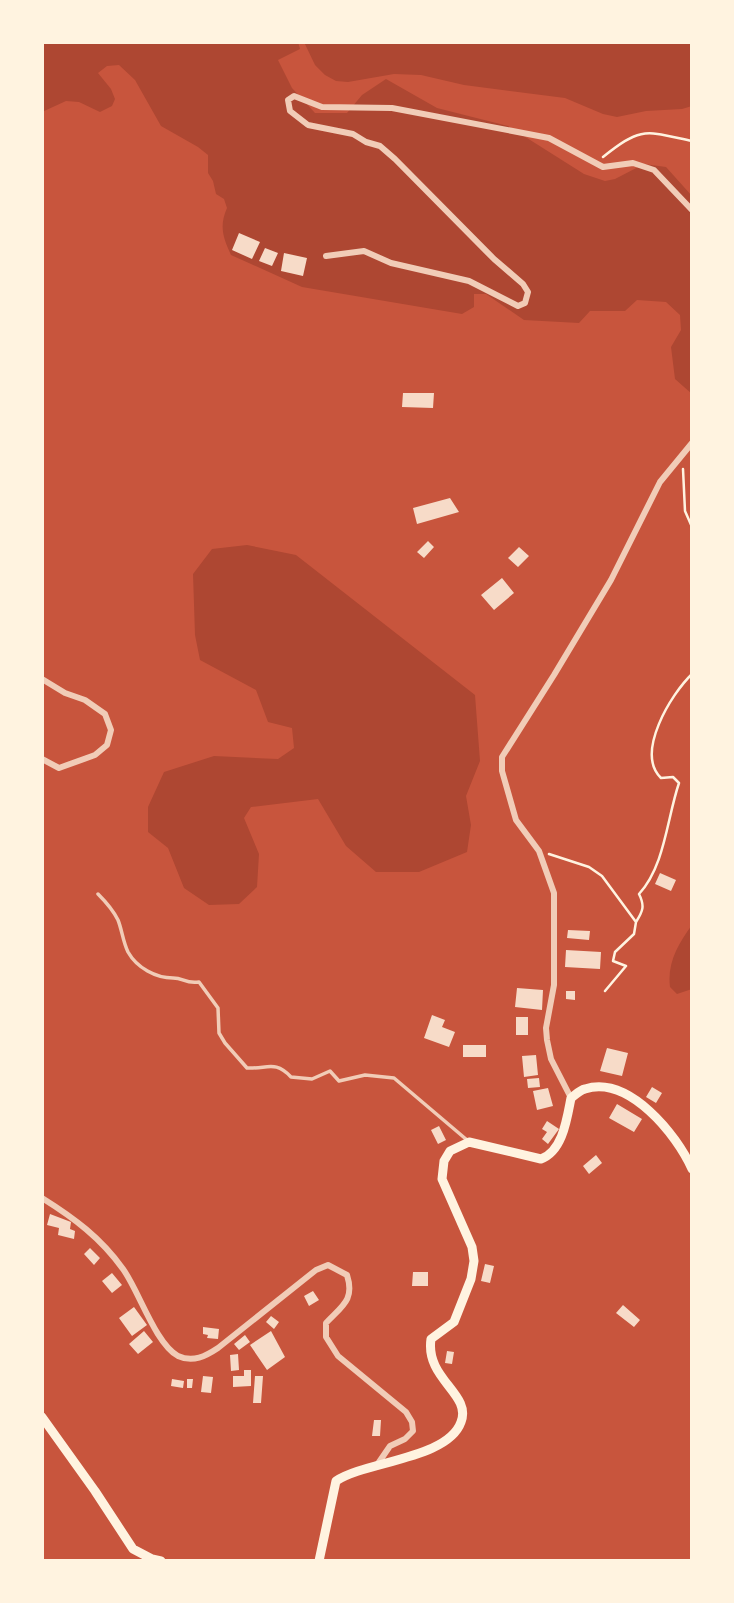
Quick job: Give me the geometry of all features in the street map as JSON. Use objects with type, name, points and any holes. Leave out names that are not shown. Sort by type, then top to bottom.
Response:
[{"type":"main road","points":[[319,1561],[336,1481],[358,1470],[407,1458],[449,1438],[460,1425],[464,1414],[452,1388],[432,1364],[430,1352],[431,1339],[454,1322],[471,1279],[474,1261],[472,1247],[442,1179],[444,1161],[450,1151],[469,1142],[541,1158],[550,1156],[559,1142],[571,1098],[584,1089],[600,1088],[610,1089],[635,1100],[667,1128],[692,1169]]},
{"type":"main road","points":[[42,1417],[95,1490],[133,1549],[161,1561]]},
{"type":"street","points":[[327,256],[364,251],[391,263],[469,281],[518,306],[525,303],[528,292],[523,284],[494,259],[380,146],[353,134],[308,125],[290,111],[288,100],[293,96],[322,107],[392,108],[549,138],[603,167],[633,163],[654,170],[692,210]]},
{"type":"street","points":[[571,1098],[551,1059],[546,1028],[554,985],[554,893],[539,851],[516,820],[502,771],[502,757],[611,580],[660,482],[692,443]]},
{"type":"street","points":[[42,679],[85,700],[105,714],[111,730],[107,745],[94,755],[59,768],[42,759]]},
{"type":"street","points":[[42,1198],[71,1215],[94,1235],[128,1277],[151,1322],[181,1357],[201,1359],[316,1270],[328,1265],[347,1275],[351,1288],[350,1297],[326,1322],[326,1337],[338,1356],[406,1412],[412,1422],[413,1431],[405,1439],[390,1446],[376,1466]]},
{"type":"lane","points":[[98,894],[112,909],[129,953],[149,973],[167,979],[176,978],[186,984],[199,982],[218,1008],[219,1033],[247,1068],[259,1069],[270,1065],[283,1069],[291,1077],[312,1079],[330,1071],[340,1082],[365,1075],[394,1078],[469,1142]]},
{"type":"path","points":[[595,164],[622,142],[643,132],[692,141]]},
{"type":"path","points":[[682,456],[685,511],[692,527]]},
{"type":"path","points":[[605,992],[626,966],[613,961],[615,952],[634,934],[636,922],[643,910],[639,894],[647,886],[661,851],[679,783],[673,777],[661,778],[654,771],[652,738],[692,674]]},
{"type":"path","points":[[539,851],[596,871],[610,885],[636,922]]},
{"type":"shaded area","points":[[42,42],[298,42],[300,49],[278,60],[292,88],[315,113],[347,113],[362,95],[386,79],[437,108],[508,126],[584,174],[605,181],[615,179],[644,164],[666,167],[692,196],[692,394],[675,379],[671,347],[681,330],[680,315],[666,302],[637,300],[625,311],[590,311],[579,323],[524,320],[486,294],[474,294],[474,307],[462,314],[302,287],[231,255],[223,232],[227,208],[224,199],[216,194],[208,173],[208,155],[161,126],[135,80],[119,65],[107,66],[98,73],[111,89],[115,99],[112,106],[100,112],[79,102],[66,101],[42,112]]},
{"type":"shaded area","points":[[304,42],[692,42],[692,106],[617,117],[565,98],[464,85],[421,75],[394,74],[348,82],[336,81],[315,65]]},
{"type":"shaded area","points":[[247,545],[296,555],[475,695],[480,761],[466,796],[471,825],[467,852],[419,872],[376,872],[346,846],[318,799],[251,807],[244,818],[259,854],[257,887],[239,904],[209,905],[184,888],[168,848],[148,832],[148,807],[164,772],[214,756],[278,759],[294,748],[292,728],[268,722],[256,690],[200,660],[195,635],[193,574],[212,549]]},
{"type":"shaded area","points":[[692,925],[692,989],[677,994],[670,987],[670,970],[678,947]]},
{"type":"building","points":[[239,233],[260,242],[252,259],[232,250]]},
{"type":"building","points":[[265,248],[278,253],[272,266],[259,261]]},
{"type":"building","points":[[284,253],[307,258],[303,276],[281,271]]},
{"type":"building","points":[[403,393],[434,393],[433,408],[402,407]]},
{"type":"building","points":[[450,498],[459,512],[417,524],[413,508]]},
{"type":"building","points":[[428,541],[434,547],[424,558],[417,552]]},
{"type":"building","points":[[519,547],[529,556],[518,567],[508,558]]},
{"type":"building","points":[[502,578],[514,593],[494,610],[481,595]]},
{"type":"building","points":[[660,873],[676,880],[671,891],[655,884]]},
{"type":"building","points":[[568,930],[590,931],[589,940],[567,938]]},
{"type":"building","points":[[566,950],[601,952],[600,969],[565,967]]},
{"type":"building","points":[[517,988],[543,990],[542,1010],[515,1007]]},
{"type":"building","points":[[566,991],[575,991],[575,1000],[566,999]]},
{"type":"building","points":[[432,1015],[445,1020],[442,1027],[455,1032],[449,1047],[424,1038]]},
{"type":"building","points":[[516,1017],[528,1017],[528,1035],[516,1035]]},
{"type":"building","points":[[463,1045],[486,1045],[486,1057],[463,1057]]},
{"type":"building","points":[[607,1048],[628,1053],[622,1076],[600,1071]]},
{"type":"building","points":[[536,1055],[538,1075],[524,1077],[522,1056]]},
{"type":"building","points":[[539,1078],[540,1087],[528,1088],[527,1079]]},
{"type":"building","points":[[652,1087],[662,1093],[656,1103],[646,1097]]},
{"type":"building","points":[[548,1088],[553,1106],[537,1110],[533,1091]]},
{"type":"building","points":[[617,1104],[642,1119],[634,1132],[609,1118]]},
{"type":"building","points":[[547,1121],[559,1129],[548,1144],[542,1139],[547,1132],[542,1129]]},
{"type":"building","points":[[439,1126],[446,1140],[438,1144],[431,1130]]},
{"type":"building","points":[[596,1155],[602,1163],[589,1174],[583,1166]]},
{"type":"building","points":[[50,1214],[71,1222],[70,1229],[75,1231],[74,1239],[58,1235],[59,1228],[47,1225]]},
{"type":"building","points":[[90,1248],[100,1258],[94,1265],[84,1254]]},
{"type":"building","points":[[485,1264],[494,1266],[490,1283],[481,1281]]},
{"type":"building","points":[[413,1272],[428,1272],[428,1286],[412,1286]]},
{"type":"building","points":[[112,1273],[122,1285],[112,1293],[102,1281]]},
{"type":"building","points":[[313,1291],[319,1300],[309,1306],[304,1296]]},
{"type":"building","points":[[623,1305],[640,1320],[634,1327],[616,1313]]},
{"type":"building","points":[[134,1307],[147,1325],[132,1336],[119,1318]]},
{"type":"building","points":[[271,1316],[279,1322],[274,1329],[266,1322]]},
{"type":"building","points":[[203,1327],[219,1329],[218,1339],[207,1338],[208,1335],[203,1334]]},
{"type":"building","points":[[144,1331],[153,1342],[138,1354],[129,1344]]},
{"type":"building","points":[[271,1331],[285,1357],[267,1370],[250,1345]]},
{"type":"building","points":[[245,1335],[250,1342],[239,1350],[234,1344]]},
{"type":"building","points":[[447,1351],[454,1352],[452,1364],[445,1363]]},
{"type":"building","points":[[238,1354],[239,1370],[231,1371],[230,1355]]},
{"type":"building","points":[[244,1370],[251,1370],[251,1386],[233,1387],[233,1376],[244,1376]]},
{"type":"building","points":[[203,1376],[213,1377],[211,1393],[201,1392]]},
{"type":"building","points":[[255,1376],[263,1376],[261,1403],[253,1403]]},
{"type":"building","points":[[172,1379],[184,1381],[183,1388],[171,1386]]},
{"type":"building","points":[[187,1379],[193,1379],[192,1388],[187,1388]]},
{"type":"building","points":[[374,1420],[381,1420],[380,1436],[372,1436]]}]
